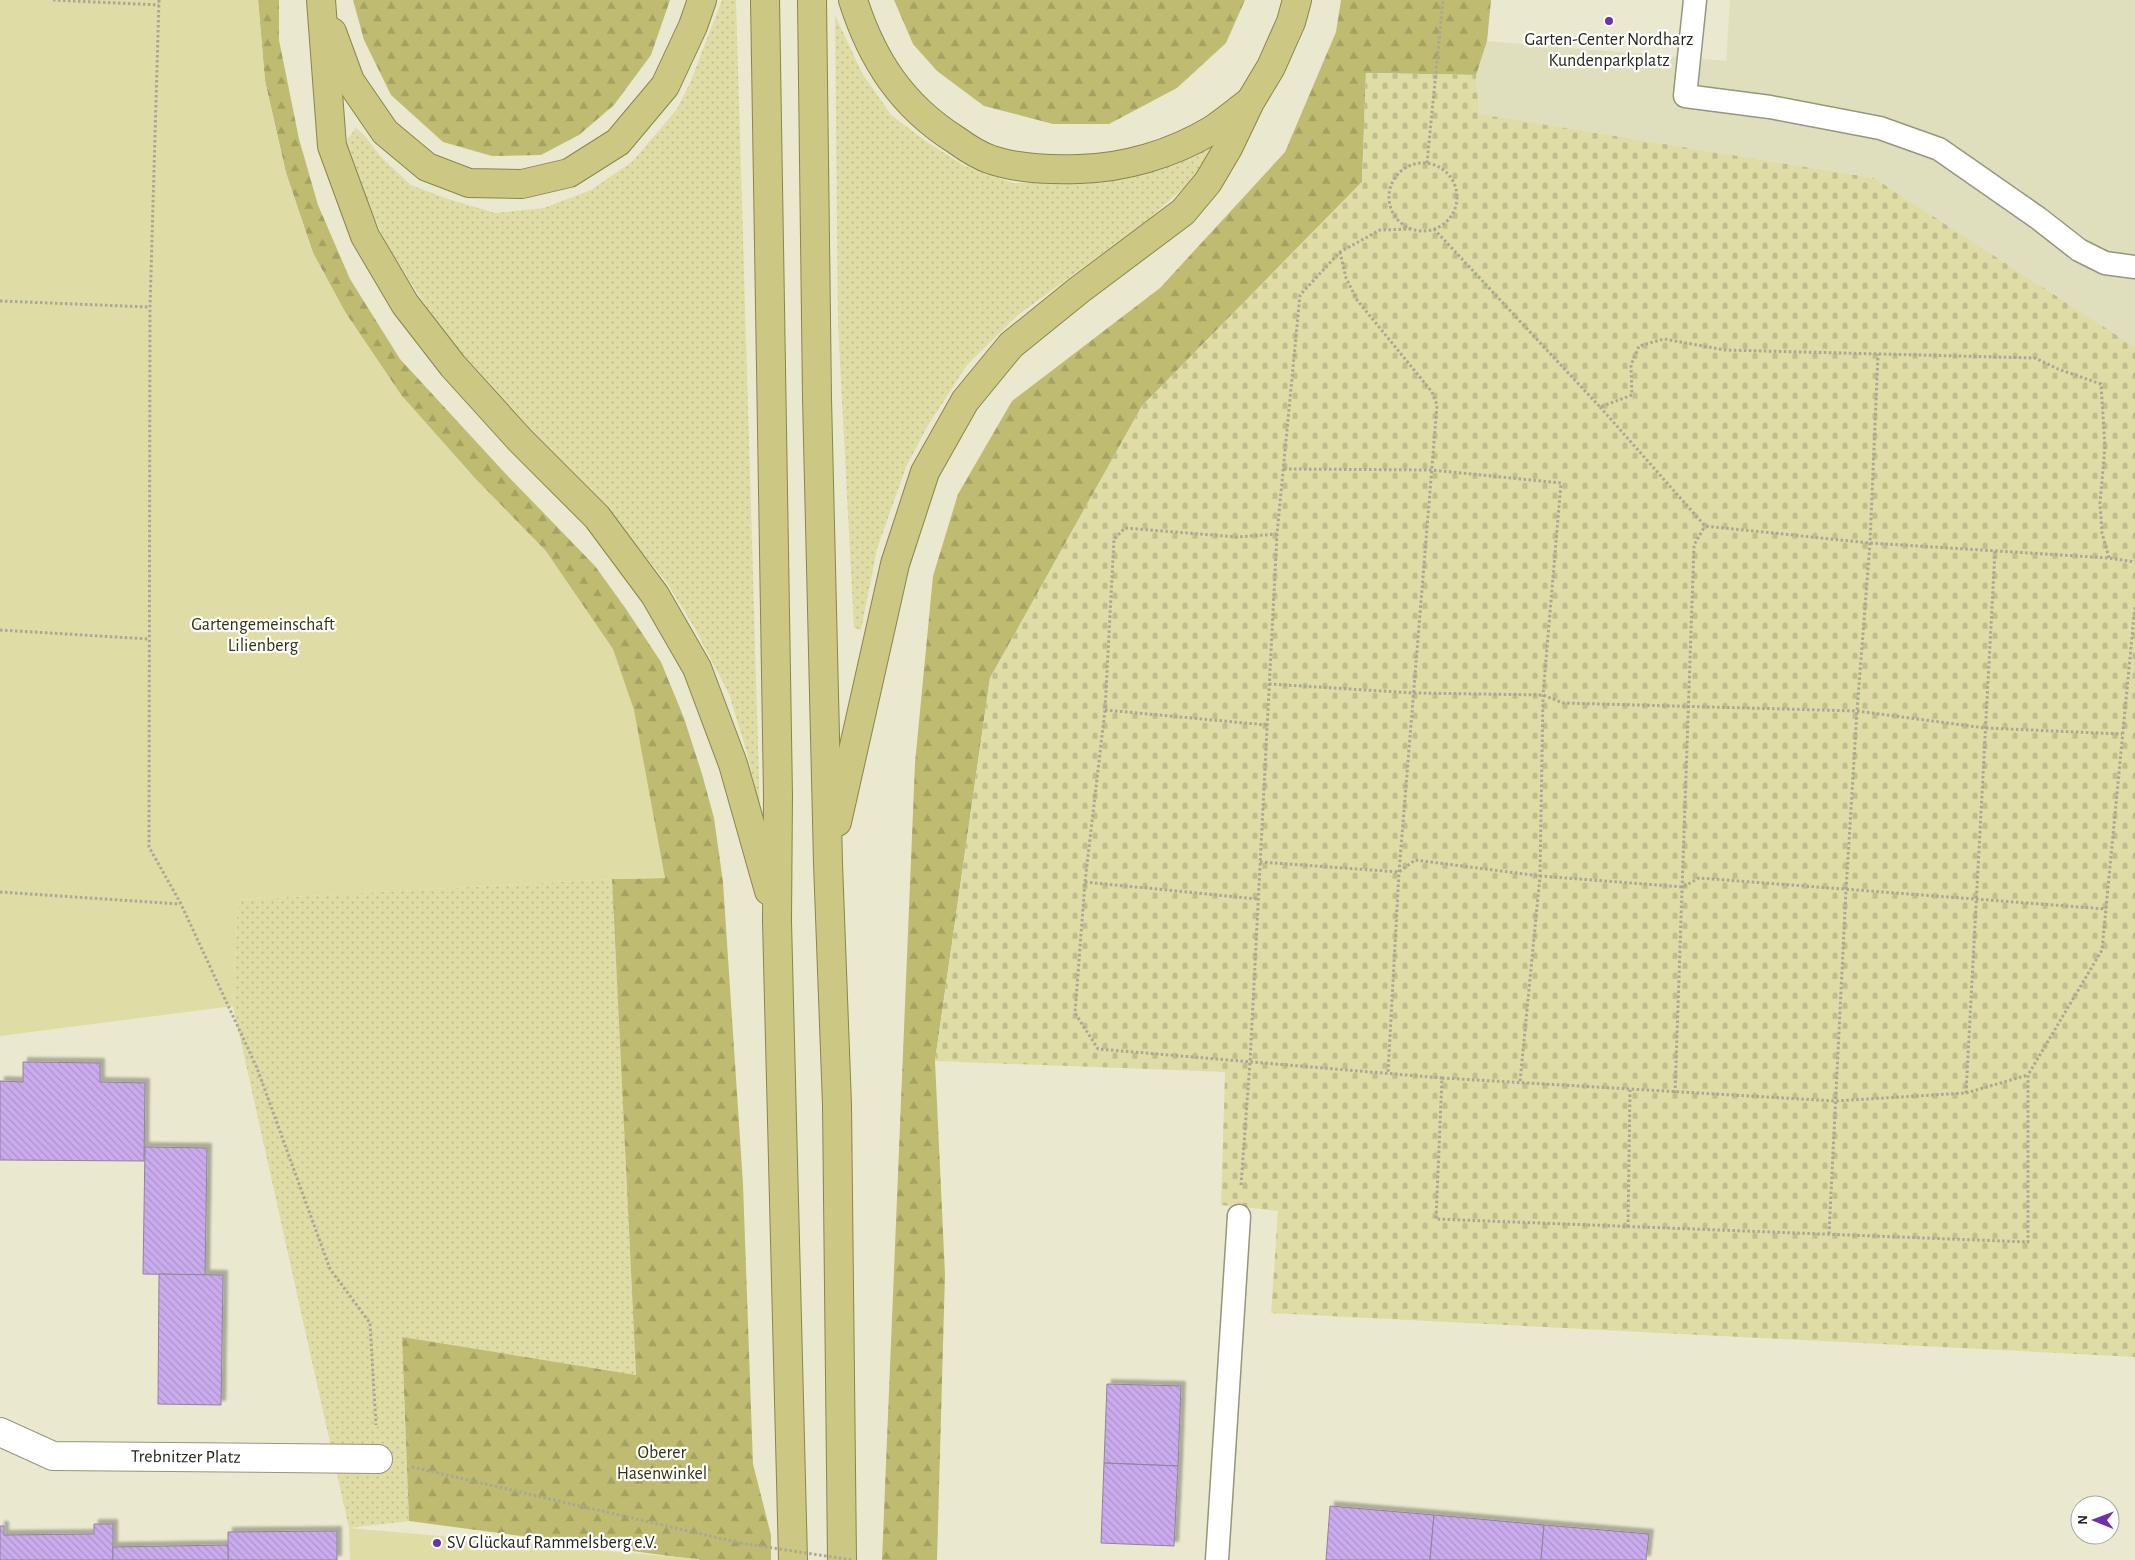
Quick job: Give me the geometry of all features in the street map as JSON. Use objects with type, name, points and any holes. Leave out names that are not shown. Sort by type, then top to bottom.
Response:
[{"type":"highway","points":[[321,1],[350,81],[385,132],[427,167],[469,183],[522,184],[569,174],[618,142],[665,86],[693,26],[702,0]]},
{"type":"highway","points":[[765,0],[778,776],[777,921],[793,1560]]},
{"type":"highway","points":[[812,0],[817,398],[828,863],[837,1105],[842,1560]]},
{"type":"highway","points":[[853,0],[879,60],[896,87],[916,111],[968,148],[992,160],[1064,170],[1105,168],[1146,158],[1179,145],[1211,130],[1250,102]]},
{"type":"highway","points":[[828,863],[876,655],[894,564],[925,472],[965,401],[1011,345],[1079,290],[1183,212],[1208,182],[1228,148],[1250,102],[1271,67],[1291,22],[1297,0]]},
{"type":"highway","points":[[321,1],[332,146],[365,236],[405,304],[453,366],[520,440],[597,517],[655,595],[697,668],[733,764],[777,921]]},
{"type":"street","name":"Trebnitzer Platz","points":[[0,1432],[52,1456],[378,1459]]},
{"type":"lane","points":[[1695,0],[1685,96],[1770,107],[1880,128],[1939,149],[2038,218],[2079,250],[2105,263],[2135,266]]},
{"type":"lane","points":[[1217,1560],[1239,1216]]},
{"type":"path","points":[[52,0],[159,2],[150,307],[149,847],[181,904],[257,1068],[330,1269],[370,1323],[378,1459],[740,1543],[852,1560]]},
{"type":"path","points":[[1427,163],[1443,0]]},
{"type":"path","points":[[1239,1216],[1250,1062],[1277,534],[1300,295],[1340,252],[1380,230],[1410,229],[1422,231],[1434,229],[1448,220],[1454,213],[1457,205],[1457,191],[1447,172],[1441,168],[1427,163],[1413,165],[1400,172],[1390,192],[1391,207],[1398,220],[1410,229]]},
{"type":"path","points":[[1434,229],[1600,407],[1705,526],[1870,543],[2109,558],[2135,562]]},
{"type":"path","points":[[1340,252],[1346,278],[1357,300],[1432,392],[1438,405],[1399,872],[1388,1073]]},
{"type":"path","points":[[0,301],[150,307]]},
{"type":"path","points":[[1600,407],[1632,395],[1631,365],[1639,346],[1664,339],[1725,350],[2035,358],[2058,369],[2100,384],[2105,447],[2100,504],[2102,533],[2109,558]]},
{"type":"path","points":[[1829,1234],[1846,890],[1870,543],[1878,354]]},
{"type":"path","points":[[1284,469],[1432,470],[1561,483],[1543,695],[1540,876],[1520,1082]]},
{"type":"path","points":[[1675,1093],[1690,706],[1694,545],[1705,526]]},
{"type":"path","points":[[1277,534],[1237,537],[1126,528],[1114,539],[1105,710],[1085,882],[1075,1013],[1098,1050],[1442,1078],[1835,1101],[1966,1093],[2028,1075]]},
{"type":"path","points":[[1966,1093],[1994,551]]},
{"type":"path","points":[[1442,1078],[1436,1219],[2028,1242],[2028,1075],[2102,950],[2135,606]]},
{"type":"path","points":[[0,630],[149,639]]},
{"type":"path","points":[[1270,684],[1414,693],[1543,695],[1563,704],[1857,711],[1985,728],[2122,734]]},
{"type":"path","points":[[1105,710],[1268,725]]},
{"type":"path","points":[[1260,862],[1399,872],[1415,860],[1540,876],[1683,888],[1699,878],[2106,909]]},
{"type":"path","points":[[1085,882],[1258,899]]},
{"type":"path","points":[[0,892],[181,904]]},
{"type":"path","points":[[1628,1226],[1630,1089]]},
{"type":"shaded area","points":[[1730,0],[2135,0],[2135,347],[1874,178],[1478,114],[1476,75],[1487,41],[1726,61]]},
{"type":"green space","name":"Gartengemeinschaft Lilienberg","points":[[0,0],[258,0],[265,81],[286,173],[313,253],[345,312],[401,395],[472,475],[546,551],[613,649],[634,710],[665,878],[612,879],[238,900],[233,1006],[0,1036]]},
{"type":"green space","name":"Oberer Hasenwinkel","points":[[258,0],[279,0],[279,40],[299,139],[318,205],[350,279],[400,359],[504,472],[595,566],[661,662],[684,718],[714,818],[723,882],[743,1184],[753,1464],[771,1535],[771,1560],[699,1560],[409,1521],[402,1337],[636,1375],[612,879],[665,878],[472,475],[401,395],[345,312],[313,253],[286,173],[265,81]]},
{"type":"green space","points":[[353,0],[670,0],[651,55],[614,105],[579,135],[541,155],[492,156],[443,142],[391,95],[364,40]]},
{"type":"green space","points":[[722,0],[736,0],[760,814],[748,756],[729,694],[694,627],[667,583],[616,520],[455,351],[387,246],[359,182],[346,141],[356,128],[365,136],[382,158],[411,185],[448,199],[495,213],[544,208],[591,190],[633,161],[677,109],[690,83]]},
{"type":"green space","points":[[894,0],[1245,0],[1226,43],[1177,88],[1109,124],[1053,124],[984,106],[937,71],[913,44]]},
{"type":"green space","points":[[1341,0],[1491,0],[1487,41],[1476,75],[1366,73],[1362,182],[1142,406],[990,678],[935,1061],[945,1274],[937,1560],[882,1560],[915,763],[933,576],[958,494],[1012,401],[1160,288],[1285,152],[1336,32]]},
{"type":"green space","points":[[835,15],[862,73],[891,115],[927,142],[965,166],[1013,183],[1101,183],[1162,169],[1210,141],[1216,146],[1190,182],[1149,219],[1018,315],[967,365],[927,427],[906,467],[877,549],[861,630],[854,628],[838,325]]},
{"type":"green space","points":[[1366,73],[1476,75],[1479,114],[1874,178],[2135,347],[2135,1357],[1271,1313],[1278,1211],[1221,1205],[1225,1072],[935,1061],[990,678],[1142,406],[1362,182]]},
{"type":"green space","points":[[612,879],[636,1375],[402,1338],[409,1521],[349,1528],[233,1006],[238,900]]},
{"type":"green space","name":"SV Glückauf Rammelsberg e.V.","points":[[349,1528],[699,1559],[699,1560],[350,1560]]},
{"type":"building","points":[[23,1062],[100,1063],[100,1082],[145,1083],[144,1161],[0,1160],[0,1081],[23,1082]]},
{"type":"building","points":[[145,1147],[207,1148],[205,1275],[143,1274]]},
{"type":"building","points":[[159,1274],[223,1275],[221,1405],[158,1404]]},
{"type":"building","points":[[1107,1384],[1181,1386],[1178,1466],[1104,1463]]},
{"type":"building","points":[[1104,1463],[1178,1466],[1174,1546],[1101,1543]]},
{"type":"building","points":[[1330,1506],[1434,1515],[1430,1560],[1326,1560]]},
{"type":"building","points":[[1434,1515],[1544,1525],[1541,1560],[1430,1560]]},
{"type":"building","points":[[94,1524],[113,1524],[113,1560],[0,1560],[0,1526],[4,1526],[4,1535],[94,1534]]},
{"type":"building","points":[[1544,1525],[1649,1534],[1646,1560],[1541,1560]]},
{"type":"building","points":[[337,1531],[337,1560],[228,1560],[228,1532]]},
{"type":"building","points":[[228,1545],[228,1560],[113,1560],[113,1547]]},
{"type":"place","name":"Garten-Center Nordharz Kundenparkplatz","points":[[1609,21]]},
{"type":"place","name":"SV Glückauf Rammelsberg e.V.","points":[[437,1543]]}]
